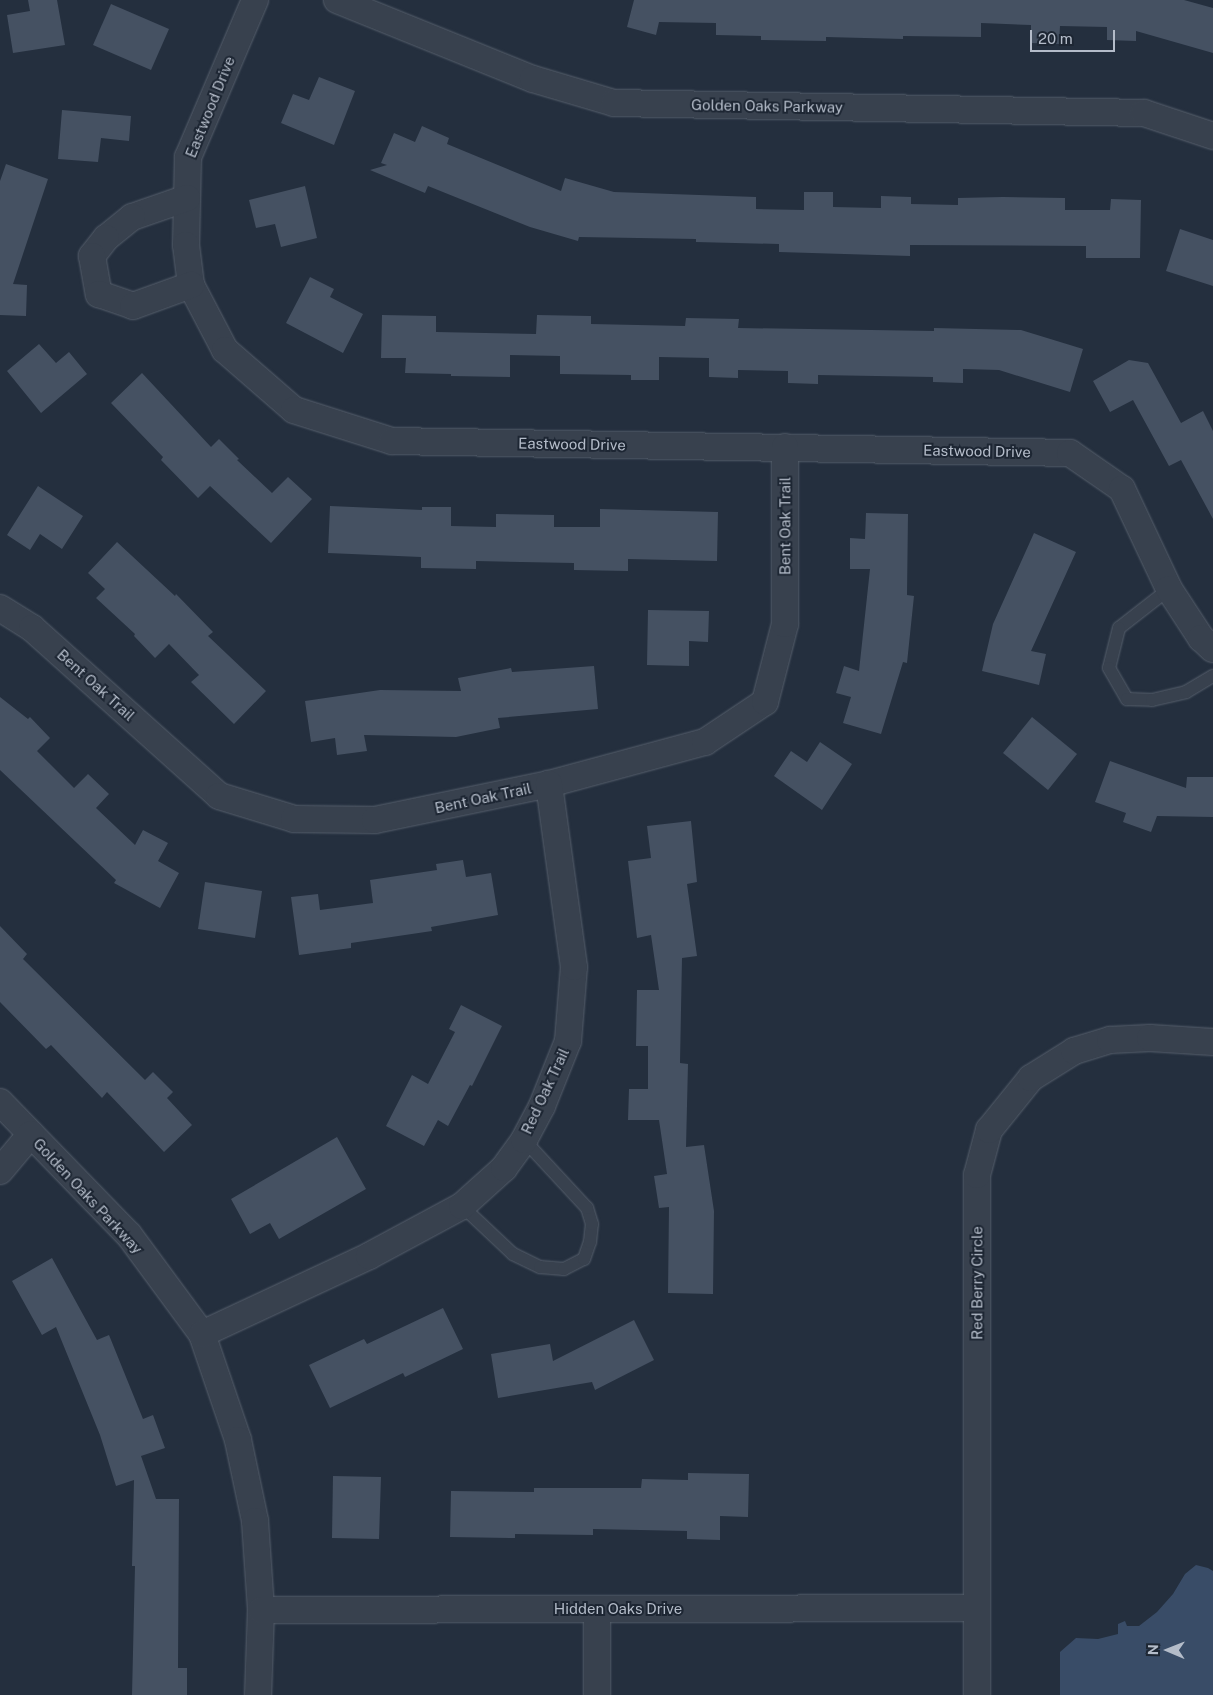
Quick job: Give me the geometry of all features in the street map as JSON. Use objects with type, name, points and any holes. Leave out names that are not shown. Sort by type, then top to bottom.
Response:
[{"type":"street","name":"Eastwood Drive","points":[[255,0],[188,157],[186,245],[191,286],[225,350],[294,410],[392,440],[1070,453],[1122,489],[1169,589],[1201,638],[1213,649]]},
{"type":"street","name":"Golden Oaks Parkway","points":[[337,0],[533,79],[614,103],[1144,113],[1213,136]]},
{"type":"street","points":[[187,198],[132,217],[106,238],[92,256],[99,294],[133,306],[191,286]]},
{"type":"street","name":"Bent Oak Trail","points":[[0,608],[32,628],[219,796],[294,819],[376,820],[549,784],[705,742],[766,702],[785,624],[785,447]]},
{"type":"street","name":"Red Oak Trail","points":[[202,1334],[369,1256],[462,1206],[504,1168],[524,1140],[542,1106],[568,1041],[574,967],[549,784]]},
{"type":"street","name":"Red Berry Circle","points":[[977,1695],[975,1608],[977,1175],[989,1130],[1031,1078],[1074,1051],[1110,1040],[1150,1038],[1213,1042]]},
{"type":"street","name":"Golden Oaks Parkway","points":[[0,1102],[129,1236],[202,1334],[238,1440],[255,1521],[261,1610],[258,1695]]},
{"type":"street","points":[[0,1171],[31,1134]]},
{"type":"street","name":"Hidden Oaks Drive","points":[[261,1610],[975,1608]]},
{"type":"street","points":[[597,1609],[597,1695]]},
{"type":"lane","points":[[1169,589],[1119,628],[1109,668],[1127,699],[1152,700],[1186,692],[1213,676]]},
{"type":"lane","points":[[462,1206],[513,1254],[540,1267],[564,1269],[584,1259],[590,1242],[592,1224],[587,1208],[524,1140]]},
{"type":"water","points":[[1196,1565],[1213,1571],[1213,1695],[1060,1695],[1060,1652],[1076,1638],[1098,1639],[1118,1634],[1118,1624],[1125,1621],[1127,1626],[1139,1626],[1157,1612],[1173,1594],[1185,1574]]},
{"type":"building","points":[[28,0],[57,0],[65,45],[13,53],[7,15],[30,11]]},
{"type":"building","points":[[634,0],[1184,0],[1213,8],[1213,53],[1136,31],[1136,41],[1107,40],[1107,27],[1060,26],[1059,44],[1031,43],[1031,25],[981,23],[981,37],[903,36],[903,39],[826,37],[826,41],[761,40],[761,36],[716,35],[716,23],[659,22],[656,35],[627,27]]},
{"type":"building","points":[[111,4],[169,29],[151,70],[93,45]]},
{"type":"building","points":[[319,77],[355,91],[334,145],[281,123],[293,94],[309,100]]},
{"type":"building","points":[[62,110],[131,116],[129,141],[101,138],[98,162],[58,159]]},
{"type":"building","points":[[422,126],[449,138],[447,144],[561,191],[565,178],[614,192],[756,197],[756,209],[804,210],[804,192],[833,192],[833,207],[881,208],[881,196],[911,197],[911,204],[958,205],[958,198],[1065,198],[1065,210],[1110,210],[1111,199],[1141,200],[1140,258],[1086,258],[1086,246],[910,245],[910,256],[779,252],[779,244],[696,242],[696,239],[579,237],[578,241],[530,227],[428,186],[425,193],[370,170],[387,165],[381,163],[394,133],[415,142]]},
{"type":"building","points":[[6,164],[48,179],[13,284],[27,285],[26,316],[0,315],[0,181]]},
{"type":"building","points":[[305,186],[317,238],[281,247],[275,224],[256,228],[249,200]]},
{"type":"building","points":[[1180,229],[1213,240],[1213,286],[1166,271]]},
{"type":"building","points":[[310,277],[334,289],[330,297],[363,314],[343,353],[286,323]]},
{"type":"building","points":[[382,315],[436,316],[436,332],[536,334],[537,315],[591,316],[591,324],[685,326],[686,318],[739,319],[738,328],[934,331],[934,328],[1021,330],[1083,349],[1070,392],[999,370],[963,369],[963,383],[933,382],[933,377],[818,375],[818,384],[788,383],[788,371],[738,370],[738,378],[709,377],[709,358],[659,357],[659,380],[631,380],[631,375],[560,374],[560,356],[510,355],[510,377],[451,376],[451,374],[405,373],[406,358],[381,358]]},
{"type":"building","points":[[39,344],[56,363],[69,352],[87,374],[41,413],[7,371]]},
{"type":"building","points":[[1129,360],[1148,363],[1181,423],[1203,411],[1213,431],[1213,519],[1181,460],[1169,466],[1133,400],[1110,412],[1093,381]]},
{"type":"building","points":[[142,373],[211,447],[219,439],[239,459],[237,460],[272,493],[288,477],[312,499],[271,543],[210,486],[198,498],[161,460],[163,457],[111,403]]},
{"type":"building","points":[[38,486],[83,516],[62,549],[40,534],[30,550],[7,535]]},
{"type":"building","points":[[330,506],[422,510],[422,507],[451,507],[451,526],[496,527],[496,514],[554,515],[554,527],[600,527],[600,509],[718,512],[717,561],[628,559],[628,571],[574,570],[574,563],[476,561],[476,569],[421,568],[421,557],[328,553]]},
{"type":"building","points":[[866,513],[908,514],[907,595],[914,596],[907,663],[903,662],[881,734],[843,723],[851,697],[836,693],[844,666],[859,671],[870,569],[850,569],[850,538],[865,539]]},
{"type":"building","points":[[1034,533],[1076,552],[1031,651],[1046,654],[1039,685],[982,671],[993,624]]},
{"type":"building","points":[[117,542],[175,596],[176,594],[213,632],[208,636],[266,691],[234,724],[191,682],[199,675],[169,644],[155,658],[134,636],[135,634],[96,598],[105,589],[88,573]]},
{"type":"building","points":[[648,610],[709,611],[708,642],[689,641],[689,666],[647,665]]},
{"type":"building","points":[[594,666],[598,709],[498,718],[500,728],[456,737],[364,735],[367,751],[337,755],[335,738],[311,742],[305,701],[380,690],[461,691],[458,678],[511,668],[512,672]]},
{"type":"building","points":[[0,697],[28,719],[30,717],[50,738],[37,751],[74,788],[88,774],[109,794],[96,808],[135,845],[143,830],[168,843],[158,861],[179,873],[160,908],[114,883],[116,880],[0,770]]},
{"type":"building","points":[[1032,717],[1077,754],[1048,790],[1003,753]]},
{"type":"building","points":[[820,742],[852,764],[822,810],[774,776],[791,751],[807,762]]},
{"type":"building","points":[[1110,761],[1186,788],[1187,777],[1213,777],[1213,817],[1157,816],[1151,832],[1123,822],[1126,813],[1095,802]]},
{"type":"building","points":[[691,821],[697,882],[687,884],[697,956],[682,958],[680,1063],[688,1064],[686,1147],[704,1145],[714,1211],[713,1294],[668,1293],[669,1207],[659,1208],[654,1176],[667,1174],[659,1120],[628,1120],[629,1089],[648,1089],[648,1046],[636,1046],[637,990],[659,990],[651,935],[637,938],[628,861],[651,858],[647,826]]},
{"type":"building","points":[[463,860],[466,877],[491,873],[498,915],[431,927],[432,931],[351,943],[351,948],[299,955],[291,897],[318,894],[320,910],[373,903],[370,880],[437,870],[436,864]]},
{"type":"building","points":[[205,882],[262,891],[255,938],[198,929]]},
{"type":"building","points":[[0,926],[27,954],[23,959],[145,1080],[153,1072],[173,1092],[167,1098],[192,1125],[164,1152],[107,1092],[102,1098],[51,1045],[46,1049],[0,1002]]},
{"type":"building","points":[[461,1005],[502,1026],[472,1086],[470,1085],[448,1126],[438,1120],[424,1146],[386,1126],[412,1075],[428,1084],[455,1032],[449,1029]]},
{"type":"building","points":[[337,1137],[366,1189],[279,1239],[270,1223],[250,1234],[231,1199]]},
{"type":"building","points":[[52,1258],[97,1340],[109,1335],[143,1419],[153,1415],[165,1448],[141,1456],[156,1499],[179,1499],[178,1668],[187,1668],[187,1695],[132,1695],[135,1566],[132,1566],[134,1480],[116,1486],[100,1435],[56,1327],[42,1335],[12,1281]]},
{"type":"building","points":[[443,1308],[463,1349],[405,1377],[403,1373],[330,1408],[309,1365],[364,1339],[367,1344]]},
{"type":"building","points":[[634,1320],[654,1360],[595,1390],[592,1382],[498,1398],[491,1354],[550,1344],[553,1361]]},
{"type":"building","points":[[688,1473],[749,1474],[748,1517],[720,1516],[720,1540],[687,1539],[687,1531],[593,1529],[593,1535],[515,1534],[515,1538],[450,1537],[451,1491],[534,1492],[534,1488],[641,1488],[642,1479],[688,1480]]},
{"type":"building","points":[[333,1476],[381,1477],[379,1539],[332,1538]]}]
